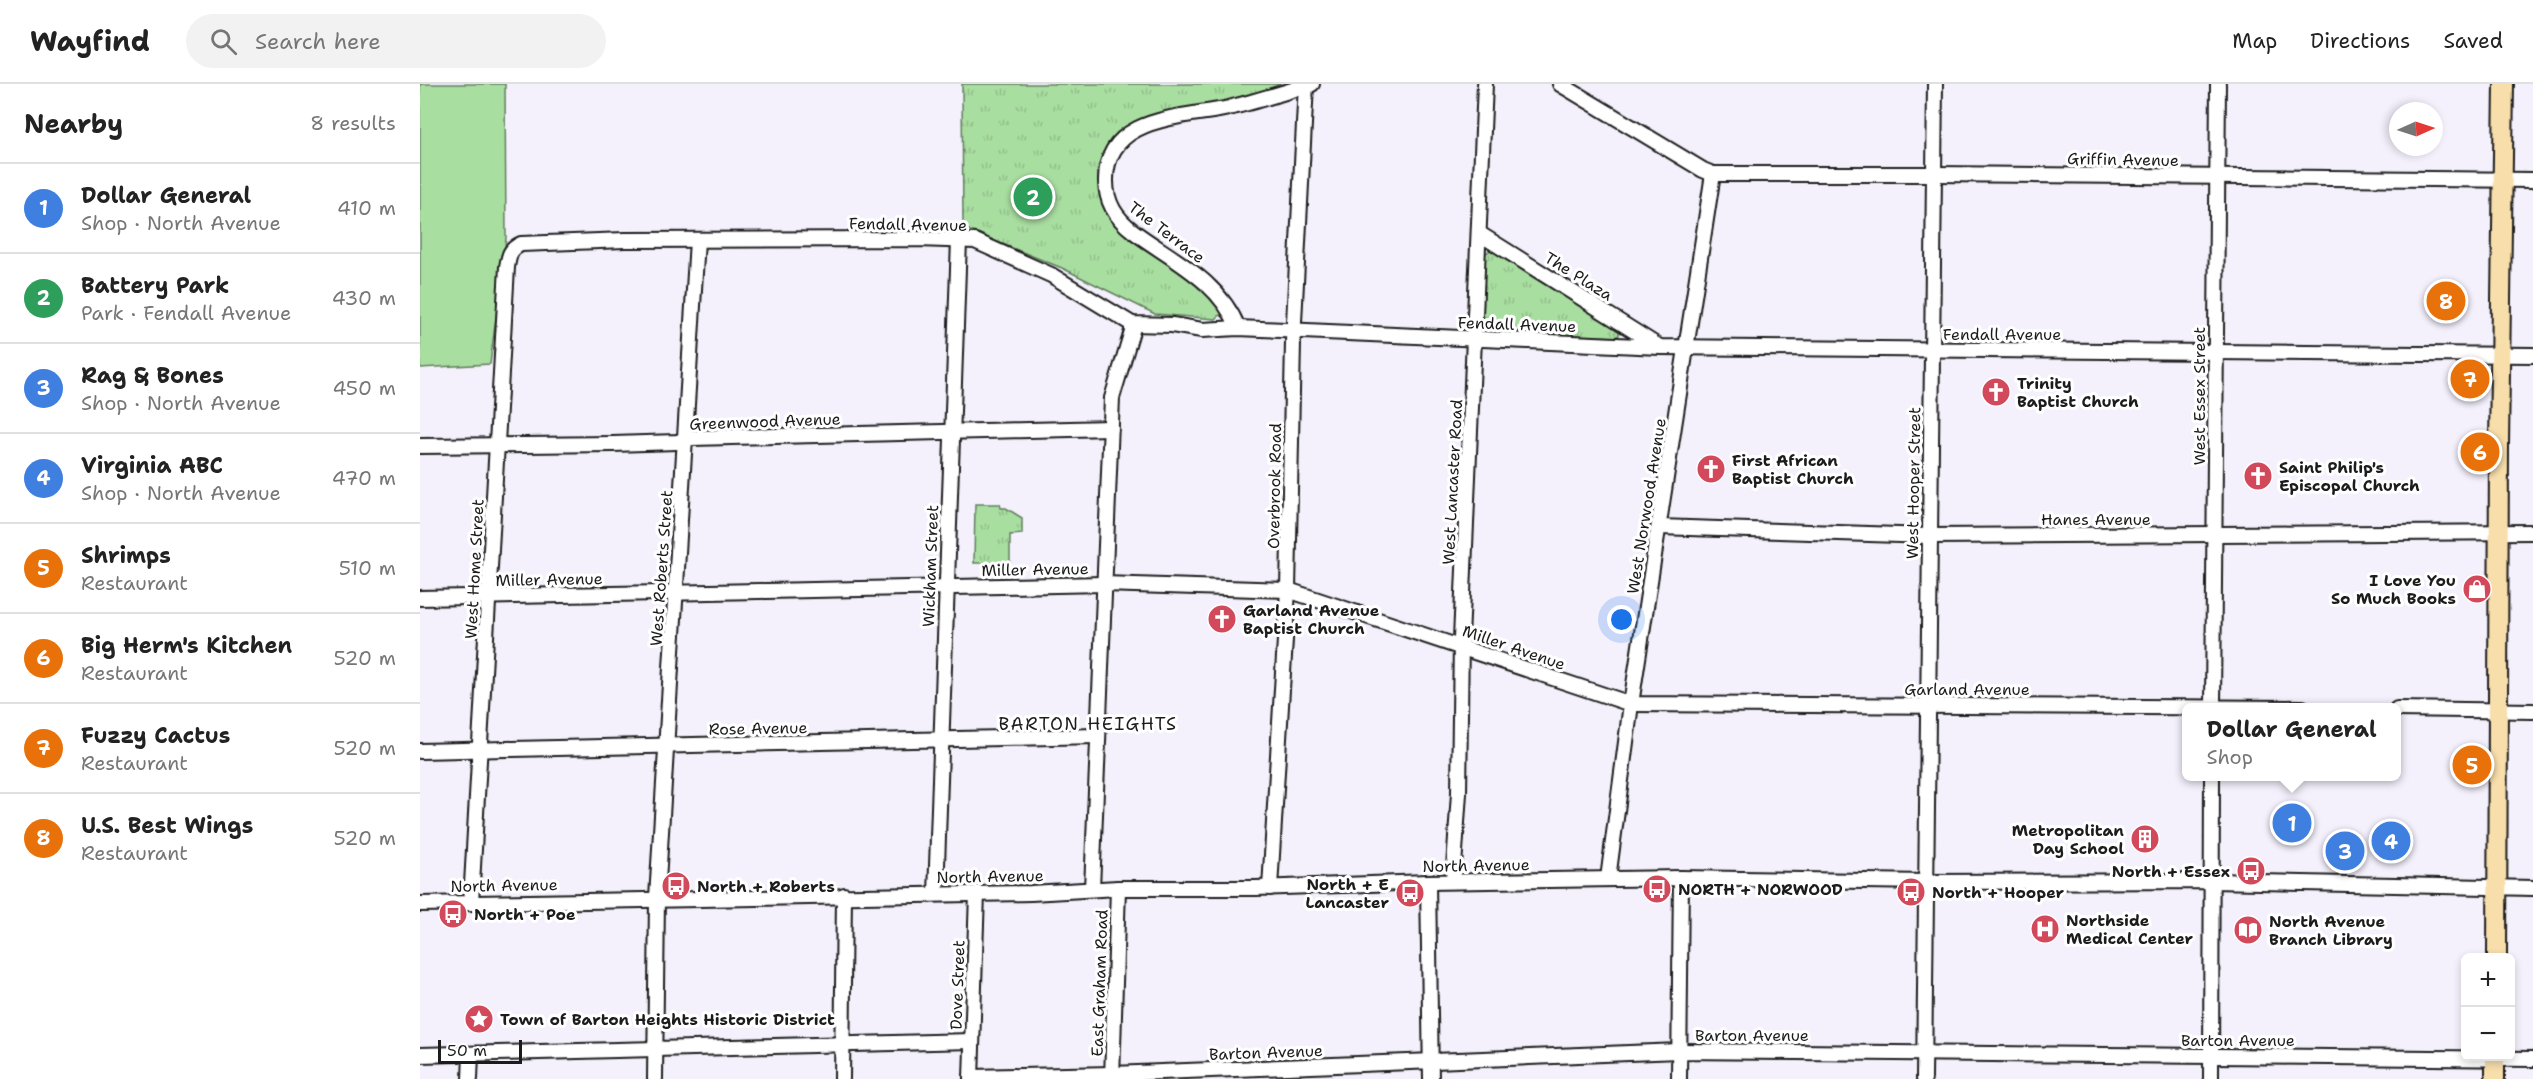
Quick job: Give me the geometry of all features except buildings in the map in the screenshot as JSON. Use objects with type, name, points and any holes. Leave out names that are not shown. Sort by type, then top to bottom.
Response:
[{"type":"main road","points":[[2498,953],[2504,84]]},
{"type":"main road","points":[[2495,1061],[2495,1079]]},
{"type":"street","name":"West Lancaster Road","points":[[1453,881],[1459,793],[1461,646],[1485,84]]},
{"type":"street","points":[[1560,84],[1713,174]]},
{"type":"street","name":"West Hooper Street","points":[[1924,1079],[1935,84]]},
{"type":"street","name":"West Essex Street","points":[[2213,703],[2218,84]]},
{"type":"street","name":"The Terrace","points":[[1238,328],[1232,313],[1206,282],[1187,266],[1136,233],[1116,215],[1108,200],[1106,188],[1108,164],[1112,153],[1126,137],[1148,123],[1230,108],[1308,85]]},
{"type":"street","name":"Overbrook Road","points":[[1270,888],[1288,590],[1294,331],[1308,85]]},
{"type":"street","name":"Griffin Avenue","points":[[1713,174],[2533,180]]},
{"type":"street","name":"West Norwood Avenue","points":[[1608,879],[1631,704],[1713,174]]},
{"type":"street","name":"The Plaza","points":[[1480,234],[1660,347]]},
{"type":"street","name":"Fendall Avenue","points":[[521,244],[697,240],[975,241],[1051,275],[1132,324],[1172,325],[1202,330],[1238,328],[1660,347],[2533,355]]},
{"type":"street","name":"West Roberts Street","points":[[655,1079],[657,898],[697,240]]},
{"type":"street","name":"Wickham Street","points":[[936,894],[959,240]]},
{"type":"street","name":"West Home Street","points":[[471,902],[507,267],[509,254],[514,247],[521,244]]},
{"type":"street","points":[[1092,889],[1112,398],[1132,324]]},
{"type":"street","name":"Greenwood Avenue","points":[[420,446],[613,444],[1111,428]]},
{"type":"street","name":"Hanes Avenue","points":[[1659,527],[1929,536],[2533,532]]},
{"type":"street","name":"Miller Avenue","points":[[420,598],[1104,584],[1288,590],[1631,704]]},
{"type":"street","name":"Garland Avenue","points":[[1631,704],[2182,707]]},
{"type":"street","points":[[2401,709],[2533,711]]},
{"type":"street","name":"Rose Avenue","points":[[420,751],[1097,736]]},
{"type":"street","points":[[2211,1079],[2212,781]]},
{"type":"street","points":[[1679,1079],[1681,878]]},
{"type":"street","name":"North Avenue","points":[[420,904],[1681,878],[1927,882],[2212,881],[2533,888]]},
{"type":"street","points":[[1428,882],[1431,1079]]},
{"type":"street","name":"East Graham Road","points":[[1112,1077],[1118,888]]},
{"type":"street","name":"Dove Street","points":[[971,1078],[977,893]]},
{"type":"street","points":[[842,1079],[843,895]]},
{"type":"street","points":[[420,1055],[972,1041]]},
{"type":"street","name":"Barton Avenue","points":[[971,1078],[1112,1077],[1679,1051],[2461,1057]]},
{"type":"street","points":[[470,1079],[471,1054]]},
{"type":"street","name":"Barton Avenue","points":[[2515,1058],[2533,1059]]},
{"type":"green space","points":[[420,84],[505,84],[506,238],[490,364],[420,368]]},
{"type":"green space","points":[[962,84],[1290,84],[1122,134],[1105,205],[1209,293],[1224,313],[1223,317],[1220,315],[1216,319],[1155,314],[1062,268],[963,228]]},
{"type":"green space","points":[[1492,249],[1619,328],[1619,335],[1615,337],[1486,331],[1482,325],[1485,254]]},
{"type":"green space","points":[[975,504],[1000,504],[1001,508],[1006,508],[1022,518],[1022,534],[1010,535],[1010,563],[974,563]]},
{"type":"place","name":"Battery Park","points":[[1033,197]]},
{"type":"place","name":"U.S. Best Wings","points":[[2446,301]]},
{"type":"place","name":"Fuzzy Cactus","points":[[2470,379]]},
{"type":"place","name":"Trinity Baptist Church","points":[[1996,392]]},
{"type":"place","name":"Big Herm's Kitchen","points":[[2480,452]]},
{"type":"place","name":"First African Baptist Church","points":[[1711,469]]},
{"type":"place","name":"Saint Philip's Episcopal Church","points":[[2258,476]]},
{"type":"place","name":"I Love You So Much Books","points":[[2477,589]]},
{"type":"place","name":"Garland Avenue Baptist Church","points":[[1222,619]]},
{"type":"place","name":"Shrimps","points":[[2472,765]]},
{"type":"place","name":"Dollar General","points":[[2292,823]]},
{"type":"place","name":"Metropolitan Day School","points":[[2145,839]]},
{"type":"place","name":"Virginia ABC","points":[[2391,841]]},
{"type":"place","name":"Rag & Bones","points":[[2345,851]]},
{"type":"place","name":"North + Essex","points":[[2251,871]]},
{"type":"place","name":"North + Roberts","points":[[676,886]]},
{"type":"place","name":"NORTH + NORWOOD","points":[[1657,889]]},
{"type":"place","name":"North + Hooper","points":[[1911,892]]},
{"type":"place","name":"North + E Lancaster","points":[[1410,893]]},
{"type":"place","name":"North + Poe","points":[[453,914]]},
{"type":"place","name":"Northside Medical Center","points":[[2045,929]]},
{"type":"place","name":"North Avenue Branch Library","points":[[2248,930]]},
{"type":"place","name":"Town of Barton Heights Historic District","points":[[479,1019]]},
{"type":"district","name":"BARTON HEIGHTS","points":[[1088,724]]}]
